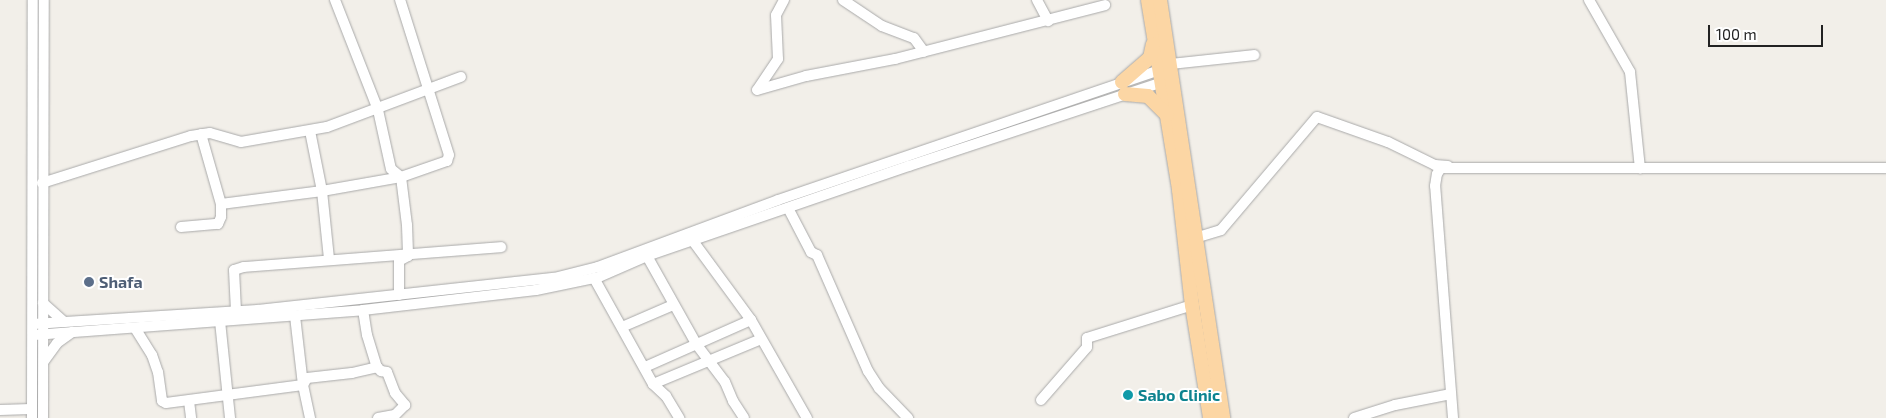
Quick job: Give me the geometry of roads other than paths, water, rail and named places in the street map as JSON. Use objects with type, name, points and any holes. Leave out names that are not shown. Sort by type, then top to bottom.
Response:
[{"type":"main road","points":[[1148,0],[1154,41],[1167,72],[1167,115],[1179,190],[1192,305],[1210,418]]},
{"type":"main road","points":[[1160,0],[1167,72],[1223,418]]},
{"type":"main road","points":[[1154,41],[1150,58],[1124,88],[1148,96],[1167,115]]},
{"type":"street","points":[[33,0],[31,270],[43,362],[43,418]]},
{"type":"street","points":[[0,410],[32,413],[38,329],[43,303],[44,0]]},
{"type":"street","points":[[335,0],[378,110],[391,169],[400,177],[407,225],[408,256]]},
{"type":"street","points":[[221,204],[322,191],[400,177],[447,161],[449,155],[400,0]]},
{"type":"street","points":[[784,0],[776,16],[778,59],[756,90],[806,76],[924,52],[1105,5]]},
{"type":"street","points":[[843,0],[882,26],[914,38],[924,52]]},
{"type":"street","points":[[1037,0],[1048,21]]},
{"type":"street","points":[[1589,0],[1630,72],[1640,168]]},
{"type":"street","points":[[38,329],[73,332],[363,310],[536,290],[594,278],[692,240],[1014,130],[1167,72],[1255,55]]},
{"type":"street","points":[[42,183],[201,134],[210,133],[241,142],[310,131],[378,110],[461,77]]},
{"type":"street","points":[[38,329],[64,322],[236,311],[554,278],[598,267],[770,203],[1124,88]]},
{"type":"street","points":[[1195,238],[1221,230],[1317,117],[1388,142],[1435,165],[1467,167]]},
{"type":"street","points":[[310,131],[322,191],[329,259]]},
{"type":"street","points":[[181,227],[218,224],[221,217],[221,204],[201,134]]},
{"type":"street","points":[[1453,418],[1435,186],[1437,174],[1441,168],[1886,168]]},
{"type":"street","points":[[788,208],[811,252],[817,255],[868,371],[879,388],[908,418]]},
{"type":"street","points":[[692,240],[751,320],[807,418]]},
{"type":"street","points":[[236,311],[234,270],[244,267],[329,259],[408,256],[501,247]]},
{"type":"street","points":[[399,295],[399,261],[408,256]]},
{"type":"street","points":[[647,256],[673,305],[697,344],[725,382],[732,401],[744,418]]},
{"type":"street","points":[[594,278],[653,384],[666,396],[679,418]]},
{"type":"street","points":[[43,303],[64,322]]},
{"type":"street","points":[[622,327],[673,305]]},
{"type":"street","points":[[1041,400],[1087,347],[1087,338],[1192,305]]},
{"type":"street","points":[[363,310],[367,334],[378,367],[380,371],[387,372],[395,393],[405,405],[393,417],[378,418]]},
{"type":"street","points":[[295,316],[303,385],[310,418]]},
{"type":"street","points":[[645,367],[751,320]]},
{"type":"street","points":[[220,321],[226,394],[230,418]]},
{"type":"street","points":[[135,328],[152,355],[158,372],[162,401],[166,403],[303,385]]},
{"type":"street","points":[[43,362],[57,343],[73,332]]},
{"type":"street","points":[[653,384],[761,340]]},
{"type":"street","points":[[303,385],[307,378],[352,373],[378,367]]},
{"type":"street","points":[[1354,418],[1395,406],[1451,394]]},
{"type":"street","points":[[189,401],[191,418]]},
{"type":"place","name":"Shafa","points":[[89,282]]},
{"type":"place","name":"Sabo Clinic","points":[[1128,395]]}]
